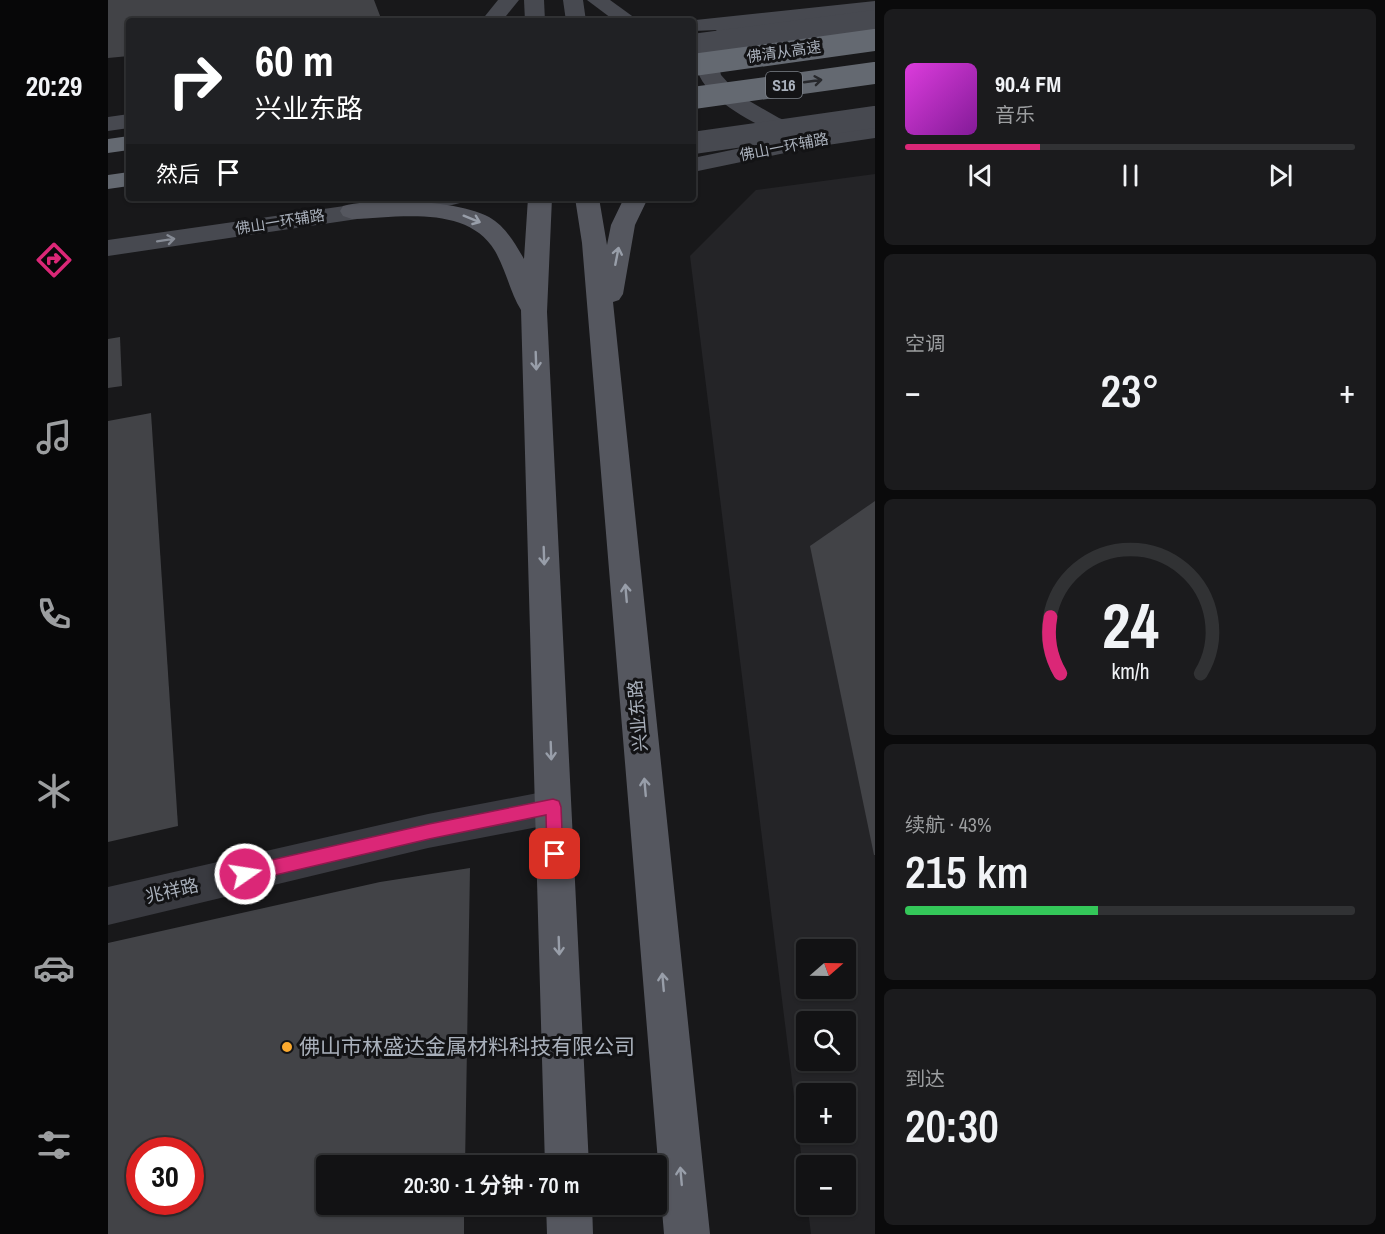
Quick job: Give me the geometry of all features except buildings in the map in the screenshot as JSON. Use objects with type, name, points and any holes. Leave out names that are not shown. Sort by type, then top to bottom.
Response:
[{"type":"highway","name":"佛清从高速","points":[[696,65],[875,40]]},
{"type":"highway","name":"佛清从高速","points":[[696,98],[875,72]]},
{"type":"highway","points":[[108,146],[126,143]]},
{"type":"highway","points":[[108,182],[126,179]]},
{"type":"main road","points":[[494,18],[509,0]]},
{"type":"main road","points":[[534,0],[535,18]]},
{"type":"main road","points":[[573,0],[576,18]]},
{"type":"main road","points":[[597,0],[624,18]]},
{"type":"main road","points":[[696,25],[741,23],[875,7]]},
{"type":"main road","points":[[696,45],[875,21]]},
{"type":"main road","points":[[741,23],[710,47],[706,61],[709,72],[723,92],[743,111],[814,140]]},
{"type":"main road","points":[[108,103],[126,100]]},
{"type":"main road","name":"佛山一环辅路","points":[[696,143],[875,117]]},
{"type":"main road","points":[[108,124],[126,121]]},
{"type":"main road","name":"佛山一环辅路","points":[[696,164],[814,140],[875,131]]},
{"type":"main road","name":"佛山一环辅路","points":[[108,228],[294,201]]},
{"type":"main road","name":"佛山一环辅路","points":[[108,248],[359,204],[406,201]]},
{"type":"main road","points":[[540,201],[534,312],[567,1155]]},
{"type":"main road","name":"兴业东路","points":[[587,201],[594,243],[687,1234]]},
{"type":"main road","points":[[602,334],[623,225],[635,201]]},
{"type":"main road","points":[[359,204],[437,211],[474,217],[494,233],[507,251],[534,312]]},
{"type":"main road","points":[[569,1215],[570,1234]]},
{"type":"street","name":"兆祥路","points":[[108,906],[429,831],[553,807]]},
{"type":"shaded area","points":[[875,174],[875,1234],[811,1234],[808,1215],[856,1215],[856,1155],[801,1155],[800,1143],[856,1143],[856,1083],[796,1083],[796,1113],[690,256],[756,190]]},
{"type":"place","name":"佛山市林盛达金属材料科技有限公司","points":[[287,1047]]},
{"type":"route","points":[[245,874],[429,831],[553,807],[555,854]]}]
